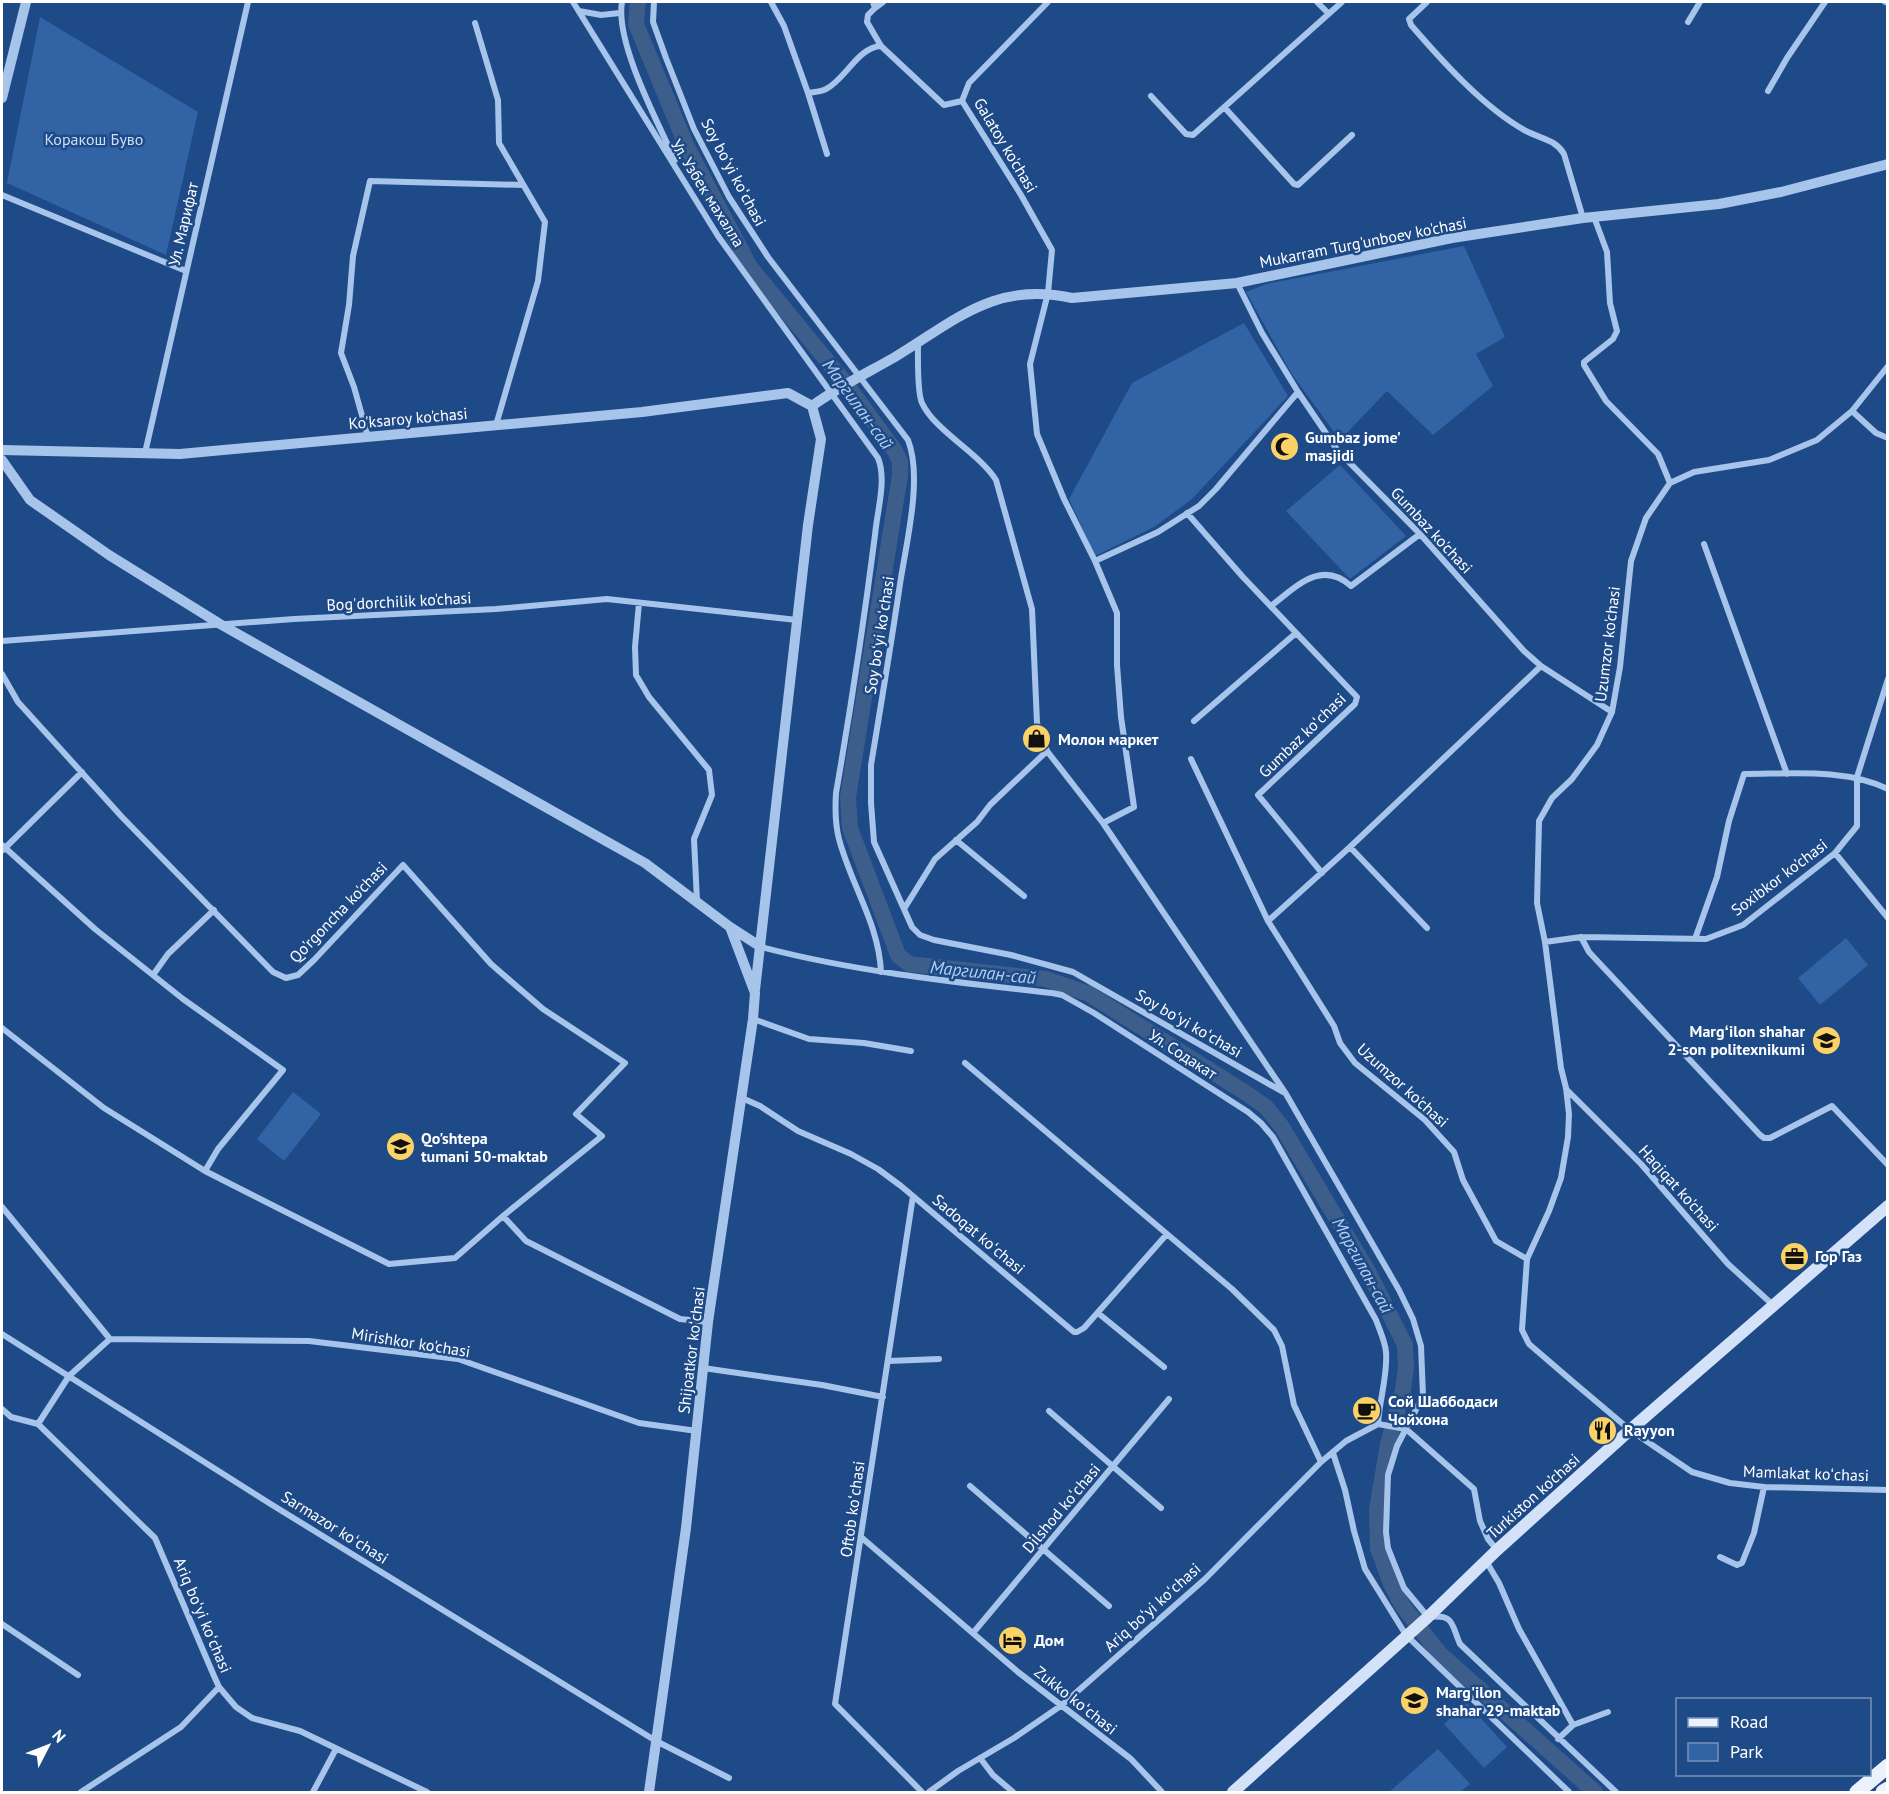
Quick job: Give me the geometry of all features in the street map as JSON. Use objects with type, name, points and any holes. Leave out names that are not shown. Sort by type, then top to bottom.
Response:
[{"type":"main road","name":"Turkiston ko’chasi","points":[[1233,1792],[1428,1617],[1497,1550],[1630,1430],[1887,1206]]},
{"type":"main road","points":[[1857,1792],[1887,1766]]},
{"type":"main road","points":[[1883,1792],[1887,1789]]},
{"type":"street","points":[[2,98],[26,2]]},
{"type":"street","name":"Ул. Марифат","points":[[145,453],[248,2]]},
{"type":"street","name":"Ул. Узбек махалла","points":[[573,2],[718,236],[878,458],[882,472],[871,568],[836,793],[835,814],[844,854],[877,937],[881,972]]},
{"type":"street","points":[[621,2],[620,13],[627,47],[649,103],[685,182]]},
{"type":"street","name":"Soy boʻyi koʻchasi","points":[[654,2],[653,22],[666,58],[694,129],[729,197],[768,257],[908,440],[914,454],[914,483],[907,538],[871,765],[874,842],[912,927],[920,935],[934,940],[1011,955],[1073,972],[1286,1094]]},
{"type":"street","points":[[771,2],[784,26],[827,154]]},
{"type":"street","points":[[883,2],[874,5],[867,22],[881,46],[944,105],[962,102]]},
{"type":"street","name":"Galatoy ko'chasi","points":[[1048,2],[969,83],[962,102],[1021,195],[1052,250],[1048,293]]},
{"type":"street","points":[[1317,2],[1329,14]]},
{"type":"street","points":[[1151,96],[1186,134],[1193,135],[1342,2]]},
{"type":"street","points":[[1427,2],[1409,19],[1410,26],[1467,86],[1526,131],[1555,142],[1564,154],[1588,218],[1606,252],[1610,303],[1617,330],[1613,339],[1588,358],[1584,365],[1606,401],[1658,454],[1670,483],[1694,472],[1769,460],[1817,440],[1852,411],[1887,366]]},
{"type":"street","points":[[1688,22],[1700,2]]},
{"type":"street","points":[[1768,91],[1825,2]]},
{"type":"street","points":[[579,11],[601,15],[620,13]]},
{"type":"street","points":[[475,23],[498,100],[499,143],[545,222],[538,281],[496,425]]},
{"type":"street","points":[[808,93],[827,89],[860,56],[875,46],[881,46]]},
{"type":"street","points":[[1225,108],[1294,184],[1298,185],[1352,135]]},
{"type":"street","name":"Mukarram Turg'unboev ko'chasi","points":[[812,406],[830,393],[918,342],[932,331],[985,303],[1008,296],[1048,293],[1072,298],[1237,283],[1452,238],[1588,218],[1719,204],[1780,192],[1887,165]]},
{"type":"street","points":[[368,437],[341,352],[349,305],[353,256],[370,181],[523,185]]},
{"type":"street","points":[[2,195],[186,271]]},
{"type":"street","name":"Gumbaz ko'chasi","points":[[1237,283],[1262,333],[1338,451],[1420,534],[1524,651],[1541,666],[1612,712]]},
{"type":"street","points":[[1048,293],[1030,364],[1037,434],[1064,500],[1095,561],[1117,613],[1120,717],[1134,807],[1103,823]]},
{"type":"street","name":"Soy boʻyi koʻchasi","points":[[918,342],[921,402],[930,416],[988,469],[996,480],[1032,609],[1037,723],[1047,751],[1103,823],[1286,1094],[1399,1290],[1413,1319],[1421,1346],[1423,1396],[1404,1429],[1388,1475],[1386,1532],[1388,1548],[1404,1588],[1428,1617]]},
{"type":"street","points":[[1095,561],[1158,532],[1199,506],[1298,392]]},
{"type":"street","name":"Ko'ksaroy ko'chasi","points":[[2,450],[180,454],[642,412],[788,393],[812,406]]},
{"type":"street","points":[[755,993],[821,439],[812,406]]},
{"type":"street","points":[[1852,411],[1876,433],[1887,438]]},
{"type":"street","points":[[2,460],[30,500],[109,555],[220,624],[645,863],[761,947]]},
{"type":"street","name":"Uzumzor ko'chasi","points":[[1630,1430],[1529,1344],[1521,1330],[1527,1259],[1561,1178],[1568,1137],[1569,1114],[1538,903],[1539,821],[1552,798],[1572,779],[1597,745],[1612,712],[1620,667],[1631,561],[1646,518],[1670,483]]},
{"type":"street","name":"Gumbaz koʻchasi","points":[[1187,513],[1242,576],[1356,695],[1357,702],[1258,795],[1322,873]]},
{"type":"street","points":[[1271,606],[1297,586],[1318,576],[1336,575],[1351,586],[1420,534]]},
{"type":"street","points":[[1704,544],[1787,774]]},
{"type":"street","name":"Bog'dorchilik ko'chasi","points":[[2,642],[220,624],[496,609],[607,599],[798,620]]},
{"type":"street","points":[[639,603],[635,647],[636,675],[649,697],[709,770],[712,795],[694,839],[697,902]]},
{"type":"street","points":[[1194,721],[1296,633]]},
{"type":"street","points":[[1269,921],[1541,666]]},
{"type":"street","name":"Qo'rgoncha ko'chasi","points":[[2,674],[18,702],[122,817],[273,972],[286,978],[298,975],[403,865],[491,964],[543,1009],[626,1063],[576,1114],[602,1136],[455,1258],[388,1264],[205,1171],[104,1108],[2,1028]]},
{"type":"street","name":"Soxibkor ko'chasi","points":[[1545,942],[1581,937],[1706,939],[1743,925],[1835,853],[1857,826],[1857,777],[1887,679]]},
{"type":"street","points":[[904,909],[934,859],[977,822],[990,805],[1047,751]]},
{"type":"street","name":"Uzumzor ko'chasi","points":[[1191,759],[1269,921],[1334,1026],[1346,1053],[1372,1078],[1435,1130],[1454,1152],[1463,1180],[1496,1241],[1527,1259]]},
{"type":"street","points":[[82,772],[2,849],[94,929],[284,1070],[218,1149],[205,1171]]},
{"type":"street","name":"Soxibkor ko'chasi","points":[[1695,939],[1717,877],[1729,821],[1744,774],[1857,777]]},
{"type":"street","points":[[1857,777],[1887,789]]},
{"type":"street","points":[[956,840],[1024,896]]},
{"type":"street","points":[[1350,847],[1427,928]]},
{"type":"street","points":[[1835,853],[1887,918]]},
{"type":"street","points":[[153,975],[168,954],[214,909]]},
{"type":"street","name":"Shijoatkor koʻchasi","points":[[649,1792],[686,1528],[708,1322],[753,1019],[755,993],[725,923]]},
{"type":"street","points":[[1581,937],[1589,952],[1764,1138],[1770,1138],[1832,1106],[1887,1166]]},
{"type":"street","name":"Ул. Содакат","points":[[761,947],[808,960],[881,972],[1062,996],[1094,1013],[1230,1100],[1261,1123],[1273,1137],[1362,1292],[1383,1339],[1386,1361],[1379,1402],[1380,1424]]},
{"type":"street","points":[[753,1019],[809,1039],[864,1043],[911,1051]]},
{"type":"street","points":[[965,1062],[1232,1289],[1274,1330],[1282,1346],[1294,1405],[1322,1462]]},
{"type":"street","name":"Haqiqat ko'chasi","points":[[1566,1089],[1641,1164],[1728,1264],[1773,1305]]},
{"type":"street","name":"Sadoqat koʻchasi","points":[[742,1098],[760,1106],[798,1131],[851,1154],[878,1169],[1070,1330],[1081,1331],[1167,1234]]},
{"type":"street","name":"Oftob koʻchasi","points":[[912,1196],[889,1361],[835,1704],[922,1792]]},
{"type":"street","points":[[2,1207],[110,1339],[69,1376],[38,1424],[11,1417],[2,1409]]},
{"type":"street","points":[[503,1216],[526,1241],[680,1319],[708,1322]]},
{"type":"street","points":[[1098,1313],[1164,1367]]},
{"type":"street","name":"Sarmazor koʻchasi","points":[[2,1334],[269,1503],[656,1741],[729,1778]]},
{"type":"street","name":"Mirishkor ko'chasi","points":[[110,1339],[309,1341],[458,1359],[639,1423],[697,1431]]},
{"type":"street","points":[[889,1361],[939,1359]]},
{"type":"street","points":[[703,1368],[822,1385],[883,1397]]},
{"type":"street","name":"Dilshod koʻchasi","points":[[973,1633],[1169,1399]]},
{"type":"street","points":[[1049,1412],[1161,1508]]},
{"type":"street","name":"Ariq boʻyi koʻchasi","points":[[38,1424],[155,1538],[219,1687],[236,1707],[252,1718],[300,1731],[427,1792]]},
{"type":"street","points":[[1380,1424],[1404,1429],[1474,1489],[1480,1521],[1488,1539],[1497,1550]]},
{"type":"street","name":"Ariq boʻyi koʻchasi","points":[[929,1792],[1062,1705],[1205,1579],[1322,1462],[1346,1441],[1380,1424]]},
{"type":"street","name":"Mamlakat koʻchasi","points":[[1630,1430],[1692,1472],[1730,1483],[1764,1487],[1887,1490]]},
{"type":"street","points":[[1333,1453],[1365,1569],[1406,1635],[1569,1792]]},
{"type":"street","points":[[970,1486],[1109,1606]]},
{"type":"street","points":[[1720,1557],[1737,1565],[1742,1563],[1754,1533],[1764,1487]]},
{"type":"street","name":"Zukko koʻchasi","points":[[861,1537],[1018,1672],[1131,1760],[1162,1792]]},
{"type":"street","points":[[1486,1561],[1499,1583],[1519,1629],[1573,1725]]},
{"type":"street","points":[[1428,1617],[1443,1615],[1451,1621],[1460,1644],[1616,1792]]},
{"type":"street","points":[[2,1623],[78,1675]]},
{"type":"street","points":[[81,1792],[181,1727],[219,1687]]},
{"type":"street","points":[[1558,1739],[1573,1725],[1608,1712]]},
{"type":"street","points":[[313,1792],[336,1749]]},
{"type":"street","points":[[980,1758],[993,1775],[1013,1792]]},
{"type":"green space","name":"Коракош Буво","points":[[40,17],[198,112],[166,255],[7,183]]},
{"type":"green space","points":[[1464,246],[1505,337],[1476,354],[1493,386],[1433,435],[1387,391],[1340,440],[1291,373],[1246,292],[1266,284]]},
{"type":"green space","points":[[1244,323],[1288,396],[1192,499],[1154,527],[1095,556],[1069,499],[1132,383]]},
{"type":"green space","points":[[1340,465],[1406,536],[1350,579],[1286,511]]},
{"type":"green space","points":[[1846,938],[1868,965],[1820,1005],[1798,978]]},
{"type":"green space","points":[[293,1092],[321,1114],[284,1161],[257,1139]]},
{"type":"green space","points":[[1467,1703],[1507,1747],[1484,1768],[1444,1724]]},
{"type":"green space","points":[[1438,1749],[1470,1784],[1460,1792],[1389,1792]]},
{"type":"waterway","name":"Маргилан-сай","points":[[638,2],[636,24],[687,147],[750,267],[847,385],[895,451],[900,462],[900,475],[848,797],[850,828],[898,955],[909,964],[1046,979],[1089,994],[1266,1107],[1282,1127],[1369,1273],[1405,1345],[1406,1366],[1403,1390],[1388,1444],[1377,1509],[1378,1548],[1391,1584],[1402,1605],[1439,1653],[1595,1792]]},
{"type":"place","name":"Gumbaz jome' masjidi","points":[[1284,446]]},
{"type":"place","name":"Молон маркет","points":[[1037,739]]},
{"type":"place","name":"Margʻilon shahar 2-son politexnikumi","points":[[1826,1040]]},
{"type":"place","name":"Qo'shtepa tumani 50-maktab","points":[[400,1147]]},
{"type":"place","name":"Гор Газ","points":[[1794,1256]]},
{"type":"place","name":"Сой Шаббодаси Чойхона","points":[[1367,1410]]},
{"type":"place","name":"Rayyon","points":[[1603,1430]]},
{"type":"place","name":"Дом","points":[[1013,1640]]},
{"type":"place","name":"Marg'ilon shahar 29-maktab","points":[[1415,1701]]}]
